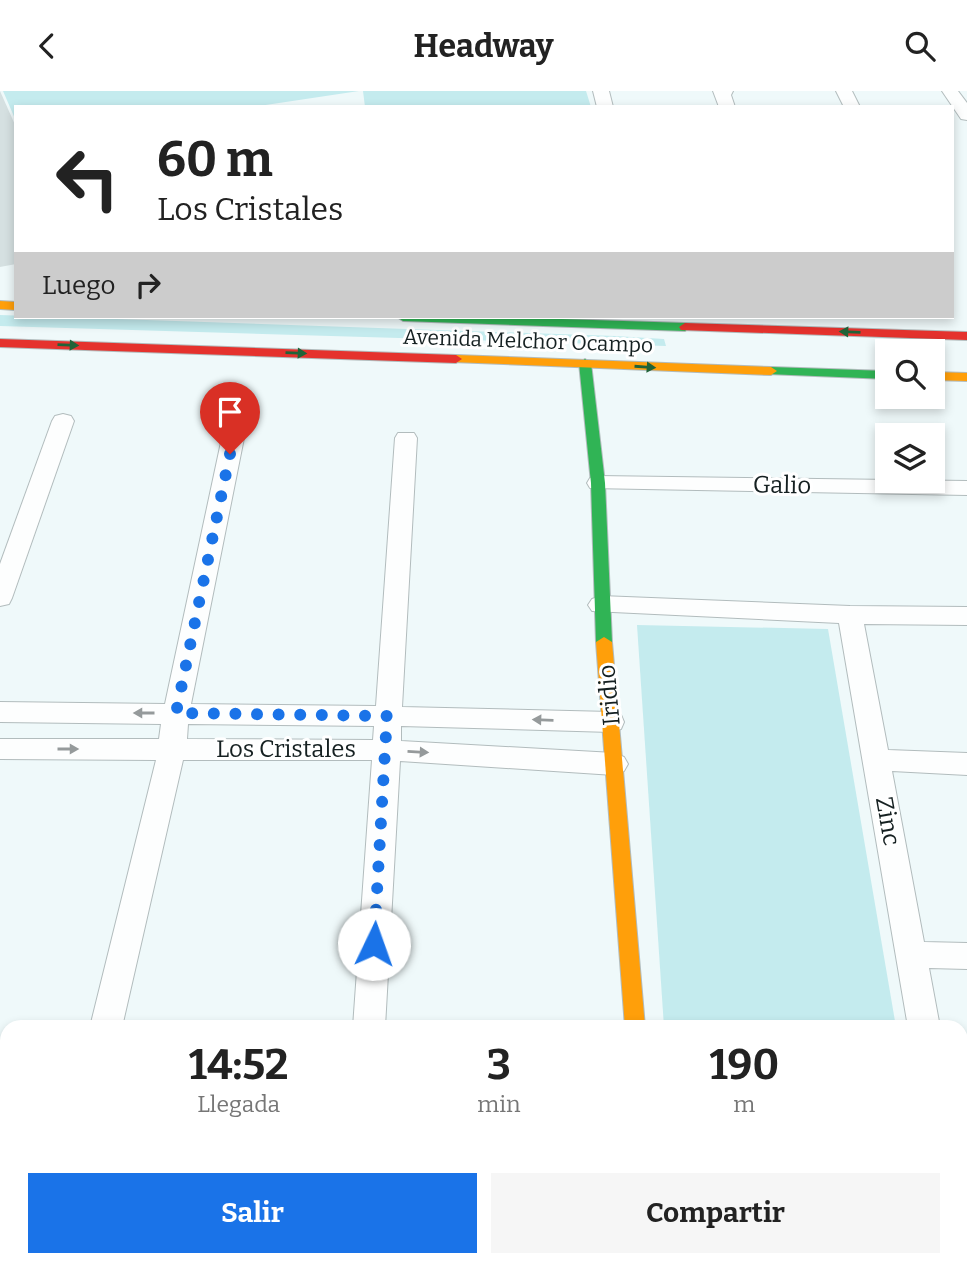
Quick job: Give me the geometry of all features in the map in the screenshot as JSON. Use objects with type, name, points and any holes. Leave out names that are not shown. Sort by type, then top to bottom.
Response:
[{"type":"main road","name":"Avenida Melchor Ocampo","points":[[462,319],[967,336]]},
{"type":"main road","name":"Avenida Melchor Ocampo","points":[[0,343],[875,375]]},
{"type":"main road","name":"Iridio","points":[[585,363],[597,483],[601,605],[634,1020]]},
{"type":"main road","points":[[945,376],[967,377]]},
{"type":"street","points":[[950,91],[967,115]]},
{"type":"street","points":[[0,598],[63,421]]},
{"type":"street","points":[[108,1020],[172,749],[176,713],[236,428]]},
{"type":"street","points":[[369,1020],[406,438]]},
{"type":"street","name":"Galio","points":[[597,483],[967,488]]},
{"type":"street","points":[[601,605],[850,615],[967,616]]},
{"type":"street","name":"Zinc","points":[[850,615],[923,1020]]},
{"type":"street","name":"Los Cristales","points":[[0,712],[387,716],[611,722]]},
{"type":"street","name":"Los Cristales","points":[[0,749],[385,750],[614,764]]},
{"type":"street","points":[[877,760],[967,764]]},
{"type":"street","points":[[911,954],[967,956]]},
{"type":"shaded area","points":[[3,91],[359,91],[265,105],[14,105],[14,116]]},
{"type":"shaded area","points":[[363,91],[586,91],[590,105],[365,105]]},
{"type":"shaded area","points":[[0,315],[14,315],[14,319],[117,319],[615,336],[664,339],[666,346],[0,326]]},
{"type":"shaded area","points":[[637,625],[828,629],[895,1020],[664,1020]]},
{"type":"building","points":[[0,91],[14,122],[14,264],[0,267]]},
{"type":"traffic: fast","points":[[459,319],[685,327]]},
{"type":"traffic: fast","points":[[585,363],[598,483],[604,642]]},
{"type":"traffic: fast","points":[[771,371],[875,375]]},
{"type":"traffic: slow","points":[[0,305],[14,306]]},
{"type":"traffic: slow","points":[[456,359],[771,371]]},
{"type":"traffic: slow","points":[[945,376],[967,377]]},
{"type":"traffic: slow","points":[[604,642],[634,1020]]},
{"type":"traffic: jam","points":[[685,327],[967,336]]},
{"type":"traffic: jam","points":[[0,343],[456,359]]},
{"type":"route","points":[[230,454],[176,713],[387,716],[374,944]]}]
